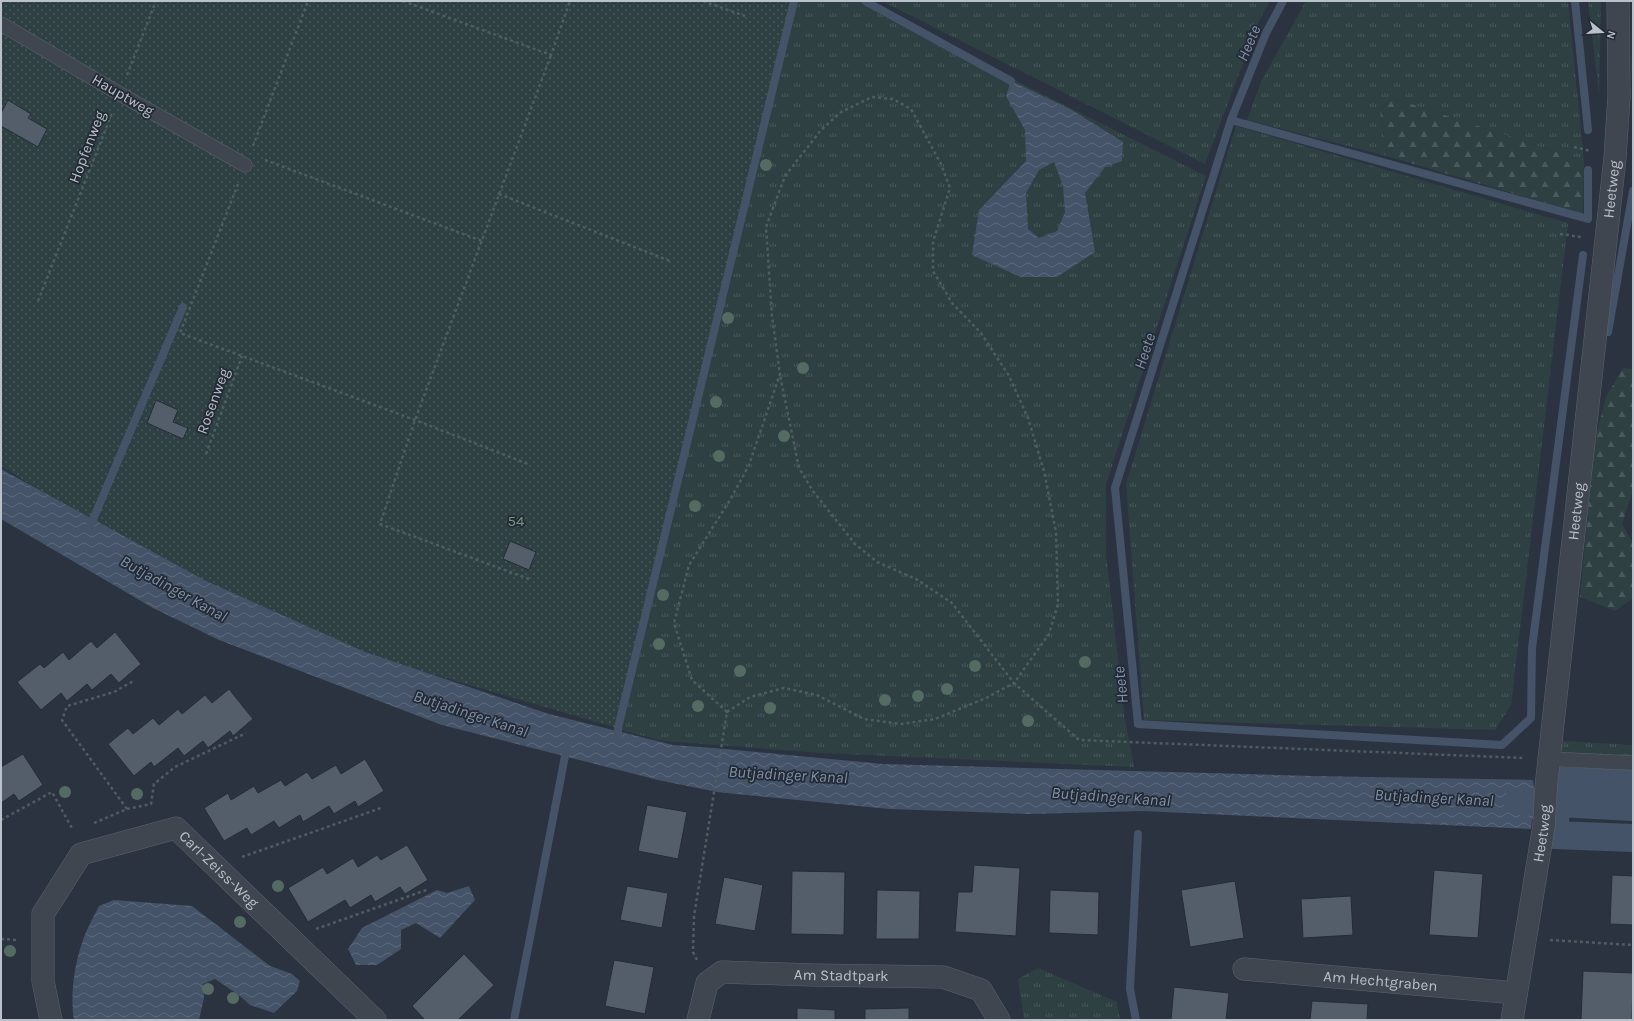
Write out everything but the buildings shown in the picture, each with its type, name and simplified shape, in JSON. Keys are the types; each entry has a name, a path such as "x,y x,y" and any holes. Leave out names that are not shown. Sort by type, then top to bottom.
{"street":[{"name":"Heetweg","path":"1512,1020 1544,825 1546,787 1615,158 1619,96 1618,1"},
{"name":"Carl-Zeiss-Weg","path":"51,1020 43,981 43,914 81,854 176,828 375,1020"},
{"name":"Am Hechtgraben","path":"1244,969 1516,993"},
{"name":"Am Stadtpark","path":"708,982 722,972 943,977 981,990 999,1020"},
{"path":"698,1020 708,982"}],"lane":[{"name":"Hauptweg","path":"1,24 245,165"},
{"path":"1549,759 1633,763"}],"path":[{"name":"Hopfenweg","path":"38,301 156,1"},
{"path":"403,1 551,55"},
{"path":"529,579 380,524 415,420 570,1"},
{"path":"703,1 745,16"},
{"path":"708,982 693,952 694,916 727,712 750,697 784,688 817,694 864,719 901,724 935,719 986,698 1014,683 1049,634 1058,604 1056,532 1044,471 1028,418 1009,376 981,332 952,302 933,271 933,242 950,188 941,164 911,109 893,99 872,97 841,112 821,130 785,176 766,227 772,316 780,374 799,468 813,491 855,544 877,562 916,579 952,603 1014,683 1079,740 1549,759"},
{"path":"264,160 482,241"},
{"path":"499,194 670,261"},
{"path":"180,333 415,420 528,464"},
{"name":"Rosenweg","path":"206,454 242,356"},
{"path":"727,712 692,680 674,623 689,565 730,500 749,465 780,374"},
{"path":"127,809 62,720 67,706 114,692 136,680"},
{"path":"87,826 127,809 151,804 154,784 175,767 246,733"},
{"path":"1,820 52,792 74,832 80,829"},
{"path":"216,866 381,808"},
{"path":"291,938 428,889"},
{"path":"1,939 20,940"},
{"path":"1526,939 1633,945"}],"green space":[{"name":"54","path":"1,1 791,1 617,728 322,642 143,555 1,466"},
{"path":"797,1 857,1 1206,176 1106,484 1106,554 1125,720 1134,767 823,753 663,741 621,730"},
{"path":"882,1 1270,1 1259,21 1205,164"},
{"path":"1306,1 1568,1 1584,161 1393,98 1380,110 1387,156 1247,120 1261,82"},
{"path":"1588,1 1601,1 1599,94"},
{"path":"1632,1 1633,61 1631,80"},
{"path":"1393,98 1584,161 1583,214 1387,156 1380,110"},
{"path":"1236,126 1568,223 1511,705 1495,730 1144,720 1126,484"},
{"path":"1623,368 1633,369 1633,491 1622,524 1633,543 1633,598 1615,611 1580,597 1594,444 1606,397"},
{"path":"1563,741 1633,745 1633,784 1558,781"},
{"path":"1038,968 1117,1002 1120,1020 1024,1020 1018,979"}],"water":[{"path":"1011,81 1070,109 1123,142 1122,161 1105,167 1085,193 1095,252 1057,277 1021,277 972,255 979,210 1026,161 1025,130 1006,96","holes":["1054,162 1063,186 1065,212 1057,231 1039,238 1028,229 1026,193 1039,170"]},
{"path":"1,469 206,581 365,652 549,714 673,745 883,764 1313,776 1533,780 1534,789 1558,789 1555,820 1532,819 1531,829 1143,811 1029,814 889,809 717,792 658,780 442,725 219,640 153,608 1,519"},
{"path":"469,886 475,900 440,938 416,923 401,930 401,949 377,965 356,965 348,949 362,928 437,890 447,893"},
{"path":"114,900 192,906 270,966 292,974 300,981 297,991 274,1013 250,1005 240,996 215,979 203,984 204,998 199,1020 74,1020 72,1001 74,981 82,943 99,906"}],"waterway":[{"path":"618,741 618,728 794,1"},
{"path":"865,1 1011,81"},
{"path":"1283,1 1266,33 1231,120 1115,488 1138,724 1502,745 1531,718 1532,648 1583,255"},
{"path":"1575,1 1588,130"},
{"path":"1231,120 1588,219 1588,170"},
{"path":"1608,332 1633,191"},
{"path":"89,529 183,307"},
{"path":"514,1020 567,746"},
{"path":"1633,784 1558,781 1554,835 1633,838"},
{"name":"Butjadinger Kanal","path":"1518,801 1633,807"},
{"name":"Heete","path":"1136,1020 1130,989 1138,834"}]}
